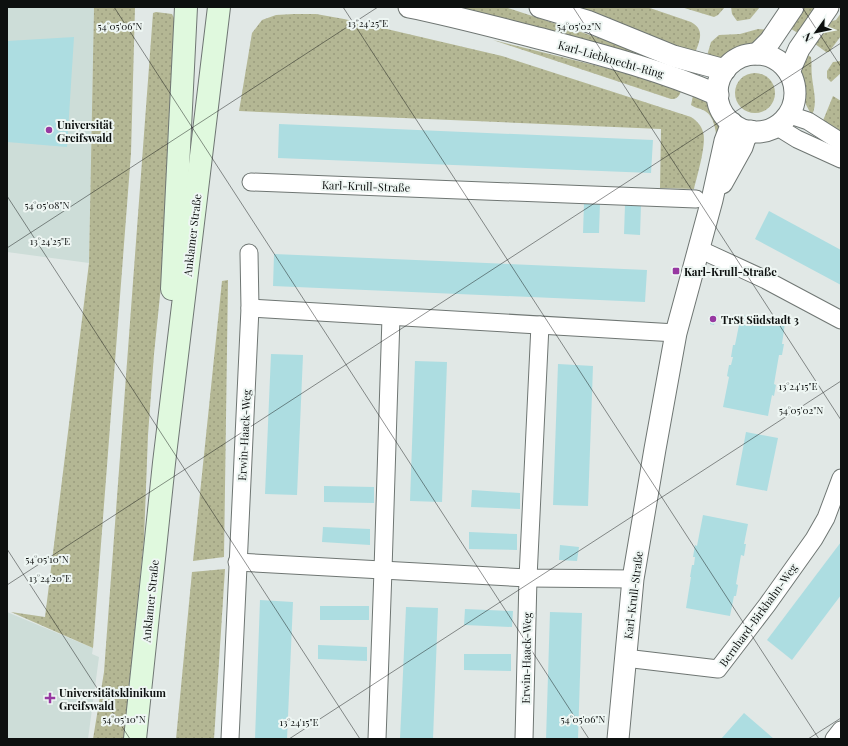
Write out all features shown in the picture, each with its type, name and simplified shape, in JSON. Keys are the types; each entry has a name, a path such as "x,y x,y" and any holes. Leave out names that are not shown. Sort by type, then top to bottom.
{"main road":[{"name":"Anklamer Straße","path":"164,463 186,7"},
{"name":"Anklamer Straße","path":"135,739 164,463 219,7"}],"street":[{"name":"Karl-Liebknecht-Ring","path":"409,7 448,15 599,54 662,72 718,95"},
{"name":"Karl-Liebknecht-Ring","path":"540,7 587,21 673,56 725,70"},
{"path":"757,54 770,41 793,7"},
{"path":"789,72 799,49 828,7"},
{"path":"744,55 766,55 783,64 789,72 794,84 795,97 791,110 785,119 768,130 751,131 741,128 732,122 722,110 718,95 719,82 725,70 733,61 744,55"},
{"path":"791,110 796,116 808,121 841,142"},
{"name":"Karl-Krull-Straße","path":"618,739 633,579 676,334 699,249 704,199 732,122"},
{"path":"776,126 798,139 841,158"},
{"name":"Karl-Krull-Straße","path":"704,199 742,147 745,138 751,131"},
{"name":"Karl-Krull-Straße","path":"251,182 704,199"},
{"path":"699,249 766,280 841,320"},
{"name":"Erwin-Haack-Weg","path":"230,739 237,562 250,308 249,254"},
{"path":"250,308 676,334"},
{"path":"377,739 391,317"},
{"name":"Erwin-Haack-Weg","path":"524,739 528,578 540,325"},
{"name":"Bernhard-Birkhahn-Weg","path":"625,658 718,669 767,605 814,539 826,518 841,478"},
{"path":"237,562 528,578 633,579"},
{"path":"834,739 841,730"}],"shaded area":[{"name":"Universität Greifswald","path":"7,7 94,7 89,263 7,252"},
{"name":"Universitätsklinikum Greifswald","path":"7,612 93,648 92,654 99,657 88,739 7,739"}],"green space":[{"path":"94,7 135,7 131,153 93,648 11,612 45,617 89,263"},
{"path":"452,7 505,7 690,68 686,77"},
{"path":"579,7 647,7 691,22 699,29 700,33 699,42 694,57 603,19"},
{"path":"681,7 725,7 718,15 714,17"},
{"path":"731,7 760,7 750,19 737,21 732,14"},
{"path":"801,7 818,7 801,35 788,27"},
{"path":"153,13 172,14 174,18 176,57 161,286 148,435 144,539 124,739 93,739 104,672"},
{"path":"841,13 841,36 829,52 826,52 811,41 824,23 836,20"},
{"path":"316,14 344,19 502,56 691,117 700,125 704,137 701,160 694,189 660,188 661,129 239,111 252,33 262,20 276,15"},
{"path":"758,29 769,30 750,48 738,51 726,58 706,59 711,42 719,35 740,34"},
{"path":"493,40 683,87 678,97 671,99"},
{"path":"805,53 811,57 815,96 815,106 812,115 804,100 800,83 800,67"},
{"path":"841,61 841,73 831,82 827,78 827,71 833,62"},
{"path":"759,73 766,76 772,82 775,93 774,101 766,110 759,113 751,113 744,110 736,101 735,89 738,82 747,74"},
{"path":"694,91 705,100 717,118 719,131 717,138 716,130 710,115 707,112 691,105"},
{"path":"833,96 841,101 841,135 822,123"},
{"path":"228,280 224,557 193,561 222,281"},
{"path":"225,569 214,739 176,739 192,572"}],"building":[{"path":"74,37 67,147 7,142 7,41"},
{"path":"279,124 653,140 651,173 278,158"},
{"path":"584,203 600,203 599,233 583,233"},
{"path":"625,205 641,205 640,235 624,234"},
{"path":"769,211 841,250 841,285 755,239"},
{"path":"274,254 647,270 645,302 273,286"},
{"name":"TrSt Südstadt 3","path":"712,314 717,315 714,325 710,324"},
{"path":"741,315 785,323 782,355 779,355 774,384 776,385 774,396 772,395 768,416 723,407 729,377 727,376 729,365 731,365 733,357 731,357 733,345 735,345"},
{"path":"271,354 303,355 297,495 265,494"},
{"path":"415,361 447,362 442,502 410,501"},
{"path":"558,364 593,366 588,506 553,505"},
{"path":"746,432 778,438 767,491 736,485"},
{"path":"324,486 374,487 374,503 324,502"},
{"path":"472,490 520,493 520,509 471,507"},
{"path":"703,515 748,524 744,544 746,544 744,556 741,555 736,584 738,585 730,616 686,608 692,565 694,565 695,557 693,557 695,545 697,546"},
{"path":"323,527 370,529 370,545 322,542"},
{"path":"469,532 517,534 517,550 469,549"},
{"path":"841,542 841,595 792,660 767,640"},
{"path":"560,545 579,547 577,561 559,560"},
{"path":"260,600 293,602 287,739 255,739"},
{"path":"320,606 369,606 369,620 320,620"},
{"path":"406,607 438,608 433,739 400,739"},
{"path":"465,609 513,611 512,627 464,625"},
{"path":"550,612 582,613 578,739 546,739"},
{"path":"318,645 367,647 367,661 318,659"},
{"path":"464,654 511,654 511,671 464,670"},
{"path":"744,713 774,739 721,739"}],"place":[{"name":"Universität Greifswald","path":"49,130"},
{"name":"Karl-Krull-Straße","path":"676,271"},
{"name":"TrSt Südstadt 3","path":"713,319"},
{"name":"Universitätsklinikum Greifswald","path":"50,698"}]}
